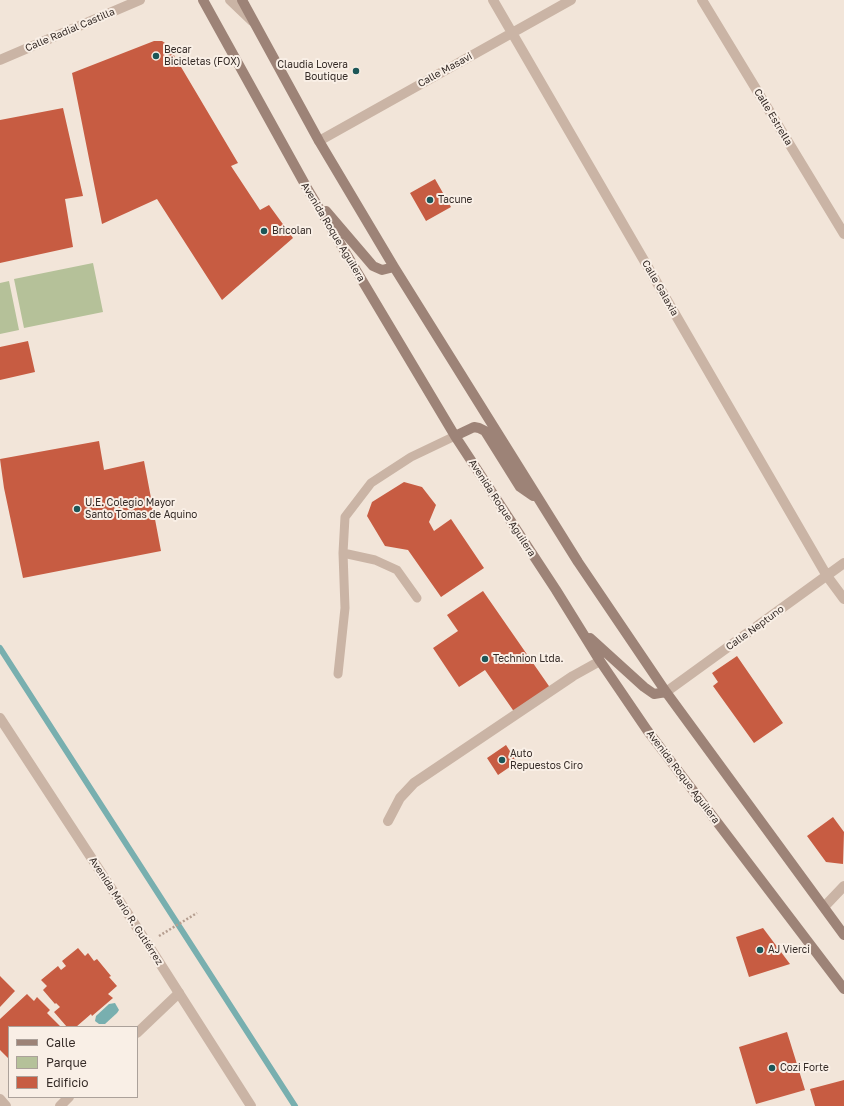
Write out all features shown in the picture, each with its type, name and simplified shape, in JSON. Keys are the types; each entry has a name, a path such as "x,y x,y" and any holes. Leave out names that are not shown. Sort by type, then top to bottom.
{"main road":[{"name":"Avenida Roque Aguilera","path":"203,0 307,188 454,436 556,590 600,661 647,730 844,989"},
{"path":"242,0 320,141 394,267 538,500 666,692 844,935"},
{"path":"307,188 373,266 382,270 394,267"},
{"path":"454,436 474,427 485,431 520,487 538,500"},
{"path":"580,629 644,687 654,694 666,692"}],"street":[{"name":"Calle Radial Castilla","path":"0,60 140,0"},
{"path":"230,0 255,24"},
{"name":"Calle Galaxia","path":"493,0 827,576 844,599"},
{"name":"Calle Masavi","path":"320,141 570,0"},
{"name":"Calle Estrella","path":"702,0 844,234"},
{"name":"Calle Neptuno","path":"666,692 844,564"},
{"path":"388,821 400,798 414,783 573,676 600,661"},
{"name":"Avenida Mario R. Gutiérrez","path":"0,718 251,1106"},
{"path":"824,907 844,886"},
{"path":"138,1031 179,993"},
{"path":"60,1106 68,1098"},
{"path":"0,1099 6,1106"}],"lane":[{"path":"338,674 345,608 343,553 345,517 371,484 411,457 454,436"},
{"path":"343,553 375,560 397,570 417,598"}],"path":[{"path":"161,935 197,913"}],"green space":[{"path":"93,263 103,312 24,328 14,279"},
{"path":"9,281 19,330 0,334 0,283"}],"water":[{"path":"115,1003 119,1010 105,1024 99,1024 95,1021 96,1016 109,1004"}],"building":[{"path":"154,41 162,41 168,45 238,163 231,166 260,210 269,205 293,238 222,300 157,199 102,224 72,73"},
{"path":"63,108 83,196 65,199 73,247 0,263 0,120"},
{"name":"Tacune","path":"435,179 451,207 426,221 410,193"},
{"path":"28,341 35,372 0,380 0,347"},
{"path":"99,441 104,470 144,461 161,551 23,578 4,488 0,459"},
{"path":"404,482 422,487 436,505 429,522 434,531 451,519 484,568 441,597 408,550 385,546 367,516 372,502"},
{"name":"Technion Ltda.","path":"483,591 551,689 515,713 485,670 459,687 433,648 458,631 447,615"},
{"path":"737,656 783,723 754,743 713,686 718,682 712,673"},
{"name":"Auto Repuestos Ciro","path":"506,745 517,762 498,775 487,758"},
{"path":"833,817 844,832 843,864 826,862 807,836"},
{"name":"AJ Vierci","path":"763,928 790,964 749,977 736,937"},
{"path":"78,948 85,956 88,953 94,961 97,959 117,986 108,994 113,998 92,1016 91,1014 77,1026 66,1026 54,1012 60,1007 56,1003 55,1004 43,990 47,986 41,980 58,966 61,970 66,966 62,961"},
{"path":"0,976 15,991 0,1007"},
{"path":"27,994 34,1001 37,997 50,1010 47,1013 60,1026 8,1026 8,1058 0,1050 0,1019"},
{"name":"Cozi Forte","path":"787,1032 805,1090 756,1104 739,1047"},
{"path":"844,1080 844,1106 815,1106 810,1089"}],"waterway":[{"path":"0,648 295,1106"}],"place":[{"name":"Becar Bicicletas (FOX)","path":"156,56"},
{"name":"Claudia Lovera Boutique","path":"356,71"},
{"name":"Tacune","path":"430,200"},
{"name":"Bricolan","path":"264,231"},
{"name":"U.E. Colegio Mayor Santo Tomas de Aquino","path":"77,509"},
{"name":"Technion Ltda.","path":"485,659"},
{"name":"Auto Repuestos Ciro","path":"502,760"},
{"name":"AJ Vierci","path":"760,950"},
{"name":"Cozi Forte","path":"772,1068"}]}
